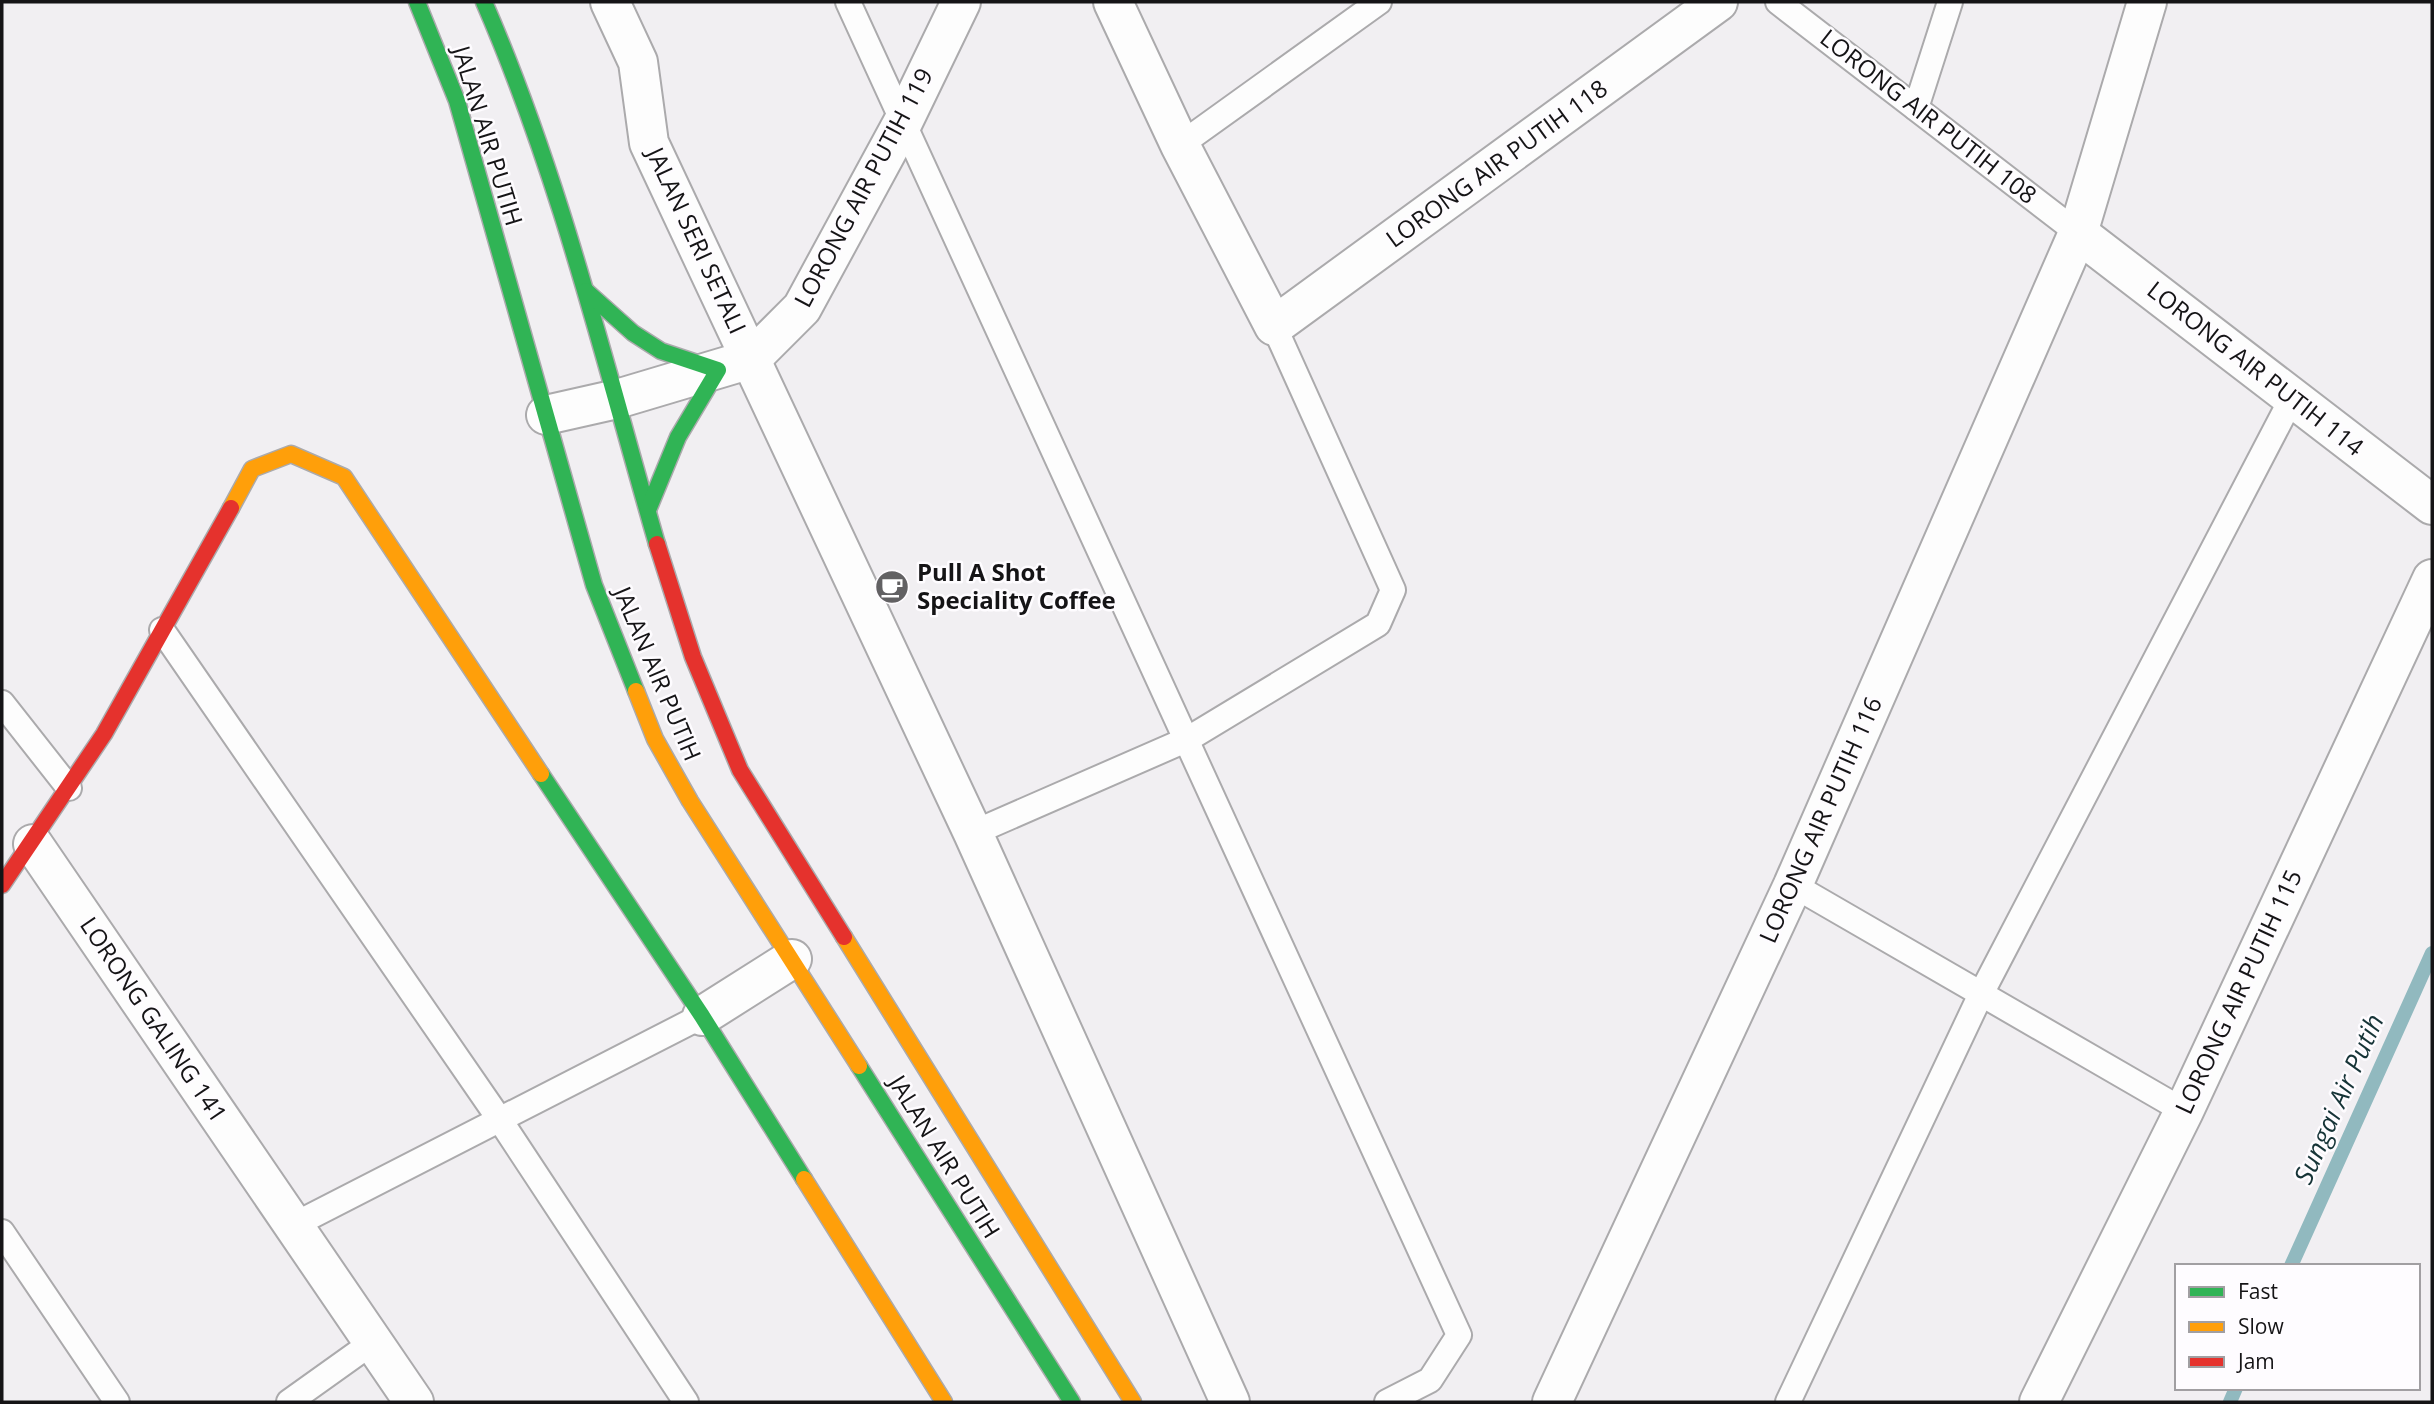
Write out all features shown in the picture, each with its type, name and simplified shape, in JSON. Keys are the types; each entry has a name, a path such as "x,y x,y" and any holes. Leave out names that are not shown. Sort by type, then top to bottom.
{"street":[{"name":"JALAN AIR PUTIH","path":"417,2 457,101 594,585 655,739 690,802 1072,1402"},
{"name":"JALAN AIR PUTIH","path":"484,2 547,158 648,510 707,699 740,770 1133,1402"},
{"name":"JALAN SERI SETALI","path":"610,2 638,62 649,143 734,364 973,834 1230,1402"},
{"name":"LORONG AIR PUTIH 119","path":"546,415 617,399 734,364 803,308 903,122 961,2"},
{"path":"1113,2 1180,145 1274,326"},
{"name":"LORONG AIR PUTIH 118","path":"1274,326 1718,2"},
{"name":"LORONG AIR PUTIH 116","path":"1552,1402 1793,884 2078,233 2147,2"},
{"name":"LORONG AIR PUTIH 114","path":"2078,233 2432,505"},
{"path":"586,291 633,333 661,351 734,364"},
{"path":"648,510 663,465 683,422 734,364"},
{"path":"2,885 33,844 69,788 162,630 251,469 290,454 344,477 702,1016 944,1402"},
{"name":"LORONG AIR PUTIH 115","path":"2039,1402 2184,1111 2432,579"},
{"name":"LORONG GALING 141","path":"33,844 414,1402"},
{"path":"702,1016 792,959"}],"lane":[{"path":"848,2 1188,739 1458,1335 1430,1380 1387,1402"},
{"path":"1180,145 1379,2"},
{"name":"LORONG AIR PUTIH 108","path":"1778,2 2078,233"},
{"path":"1916,108 1950,2"},
{"path":"973,834 1188,739 1378,624 1393,590 1274,326"},
{"path":"1788,1402 1981,994 2292,398"},
{"path":"162,630 500,1120 686,1402"},
{"path":"2,703 69,788"},
{"path":"1793,884 2184,1111"},
{"path":"294,1225 702,1016"},
{"path":"2,1233 117,1402"},
{"path":"289,1402 373,1342"}],"waterway":[{"name":"Sungai Air Putih","path":"2292,1264 2432,953"},
{"name":"Sungai Air Putih","path":"2230,1402 2235,1390"}],"traffic: fast":[{"path":"417,2 457,101 594,585 636,691"},
{"path":"484,2 536,135 558,202 657,544"},
{"path":"586,291 633,333 661,351 718,370 678,437 648,510"},
{"path":"541,774 702,1016 804,1179"},
{"path":"859,1066 1072,1402"}],"traffic: slow":[{"path":"231,508 252,469 291,454 344,477 541,774"},
{"path":"636,691 655,739 690,801 859,1066"},
{"path":"844,937 1133,1402"},
{"path":"804,1179 944,1402"}],"traffic: jam":[{"path":"2,885 104,734 231,508"},
{"path":"657,544 693,657 740,770 844,937"}],"place":[{"name":"Pull A Shot Speciality Coffee","path":"892,587"}]}
